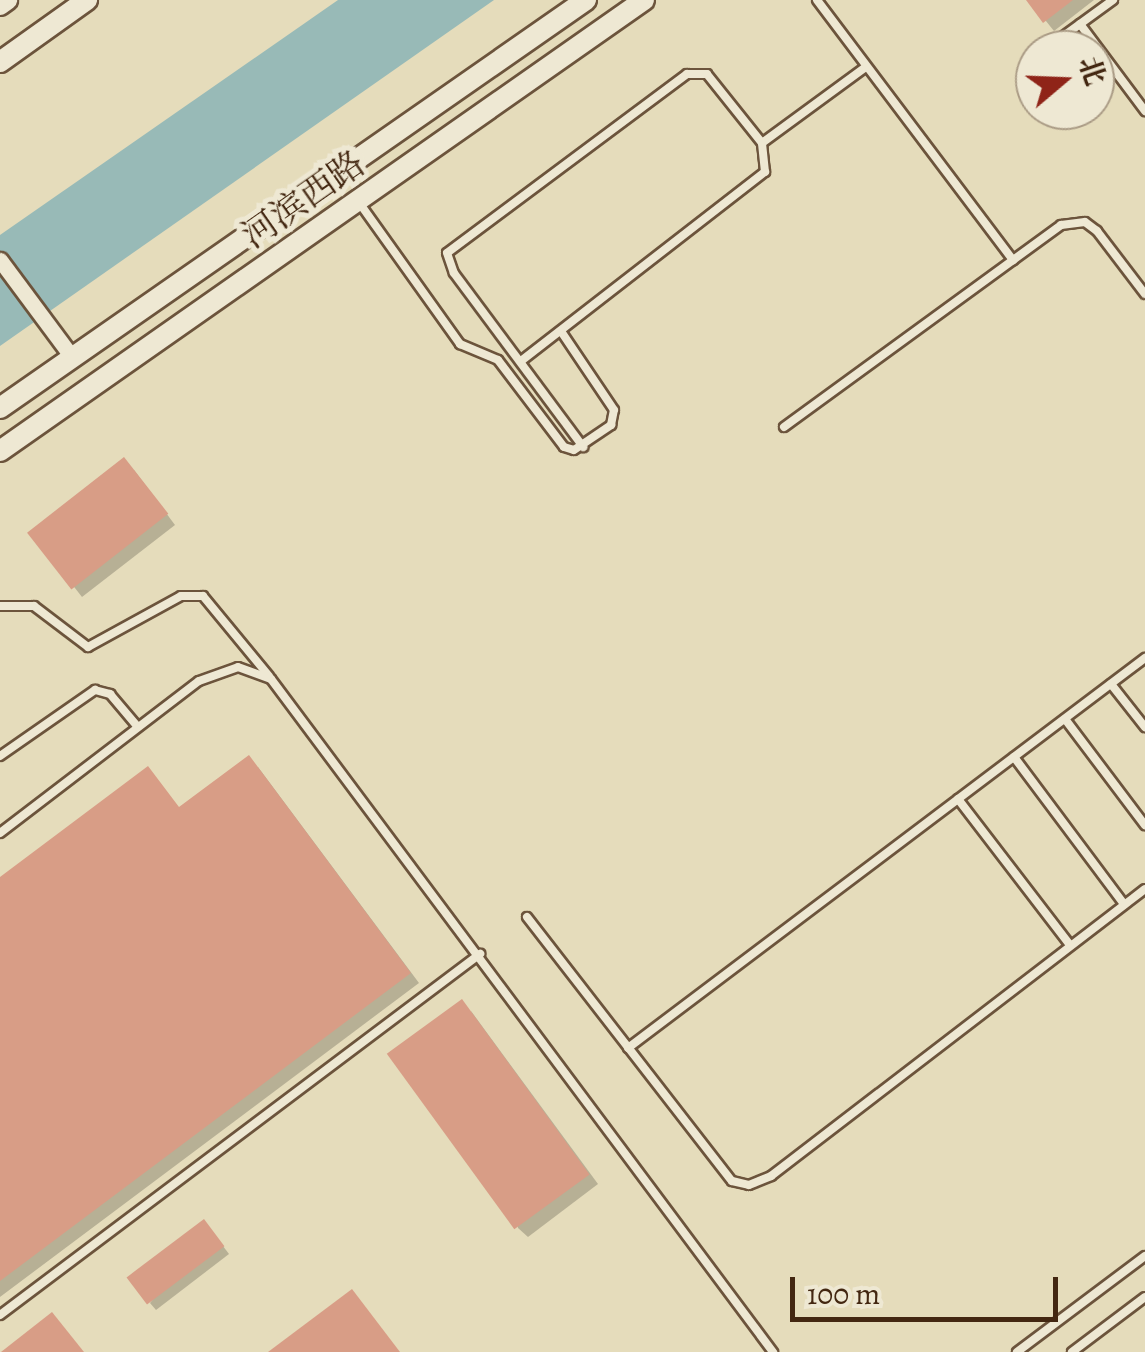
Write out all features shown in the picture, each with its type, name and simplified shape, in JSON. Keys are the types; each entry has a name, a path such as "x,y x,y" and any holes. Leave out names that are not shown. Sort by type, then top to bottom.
{"street":[{"path":"0,5 7,0"},
{"path":"0,62 87,0"},
{"path":"0,408 586,0"},
{"name":"河滨西路","path":"0,450 644,0"},
{"path":"0,260 72,357"}],"lane":[{"path":"817,0 1013,260"},
{"path":"1072,30 1113,0"},
{"path":"1080,24 1145,111"},
{"path":"762,142 866,66"},
{"path":"521,361 758,179 768,159 762,142 707,74 692,71 450,248 454,272 582,446"},
{"path":"358,200 460,344 498,360 564,447 582,446 612,425 614,410 561,332"},
{"path":"784,428 1062,224 1085,222 1145,294"},
{"path":"0,606 34,606 88,646 181,596 203,596 480,954 773,1352"},
{"path":"628,1048 1145,658"},
{"path":"0,834 221,670 238,667 271,679"},
{"path":"1111,684 1145,727"},
{"path":"0,756 95,690 110,694 138,728"},
{"path":"1065,718 1145,825"},
{"path":"1014,757 1124,904"},
{"path":"958,799 1070,945"},
{"path":"527,917 732,1180 749,1185 771,1176 1145,889"},
{"path":"0,1314 480,954"},
{"path":"1018,1352 1145,1256"},
{"path":"1072,1352 1145,1297"}],"water":[{"path":"338,0 494,0 0,346 0,235"}],"building":[{"path":"1026,0 1073,0 1043,23"},
{"path":"124,457 168,514 71,589 27,533"},
{"path":"249,755 411,973 0,1281 0,877 148,766 179,807"},
{"path":"462,999 590,1175 514,1229 387,1054"},
{"path":"204,1219 224,1246 147,1305 127,1277"},
{"path":"352,1289 400,1352 268,1352"},
{"path":"52,1312 84,1352 1,1352"}]}
